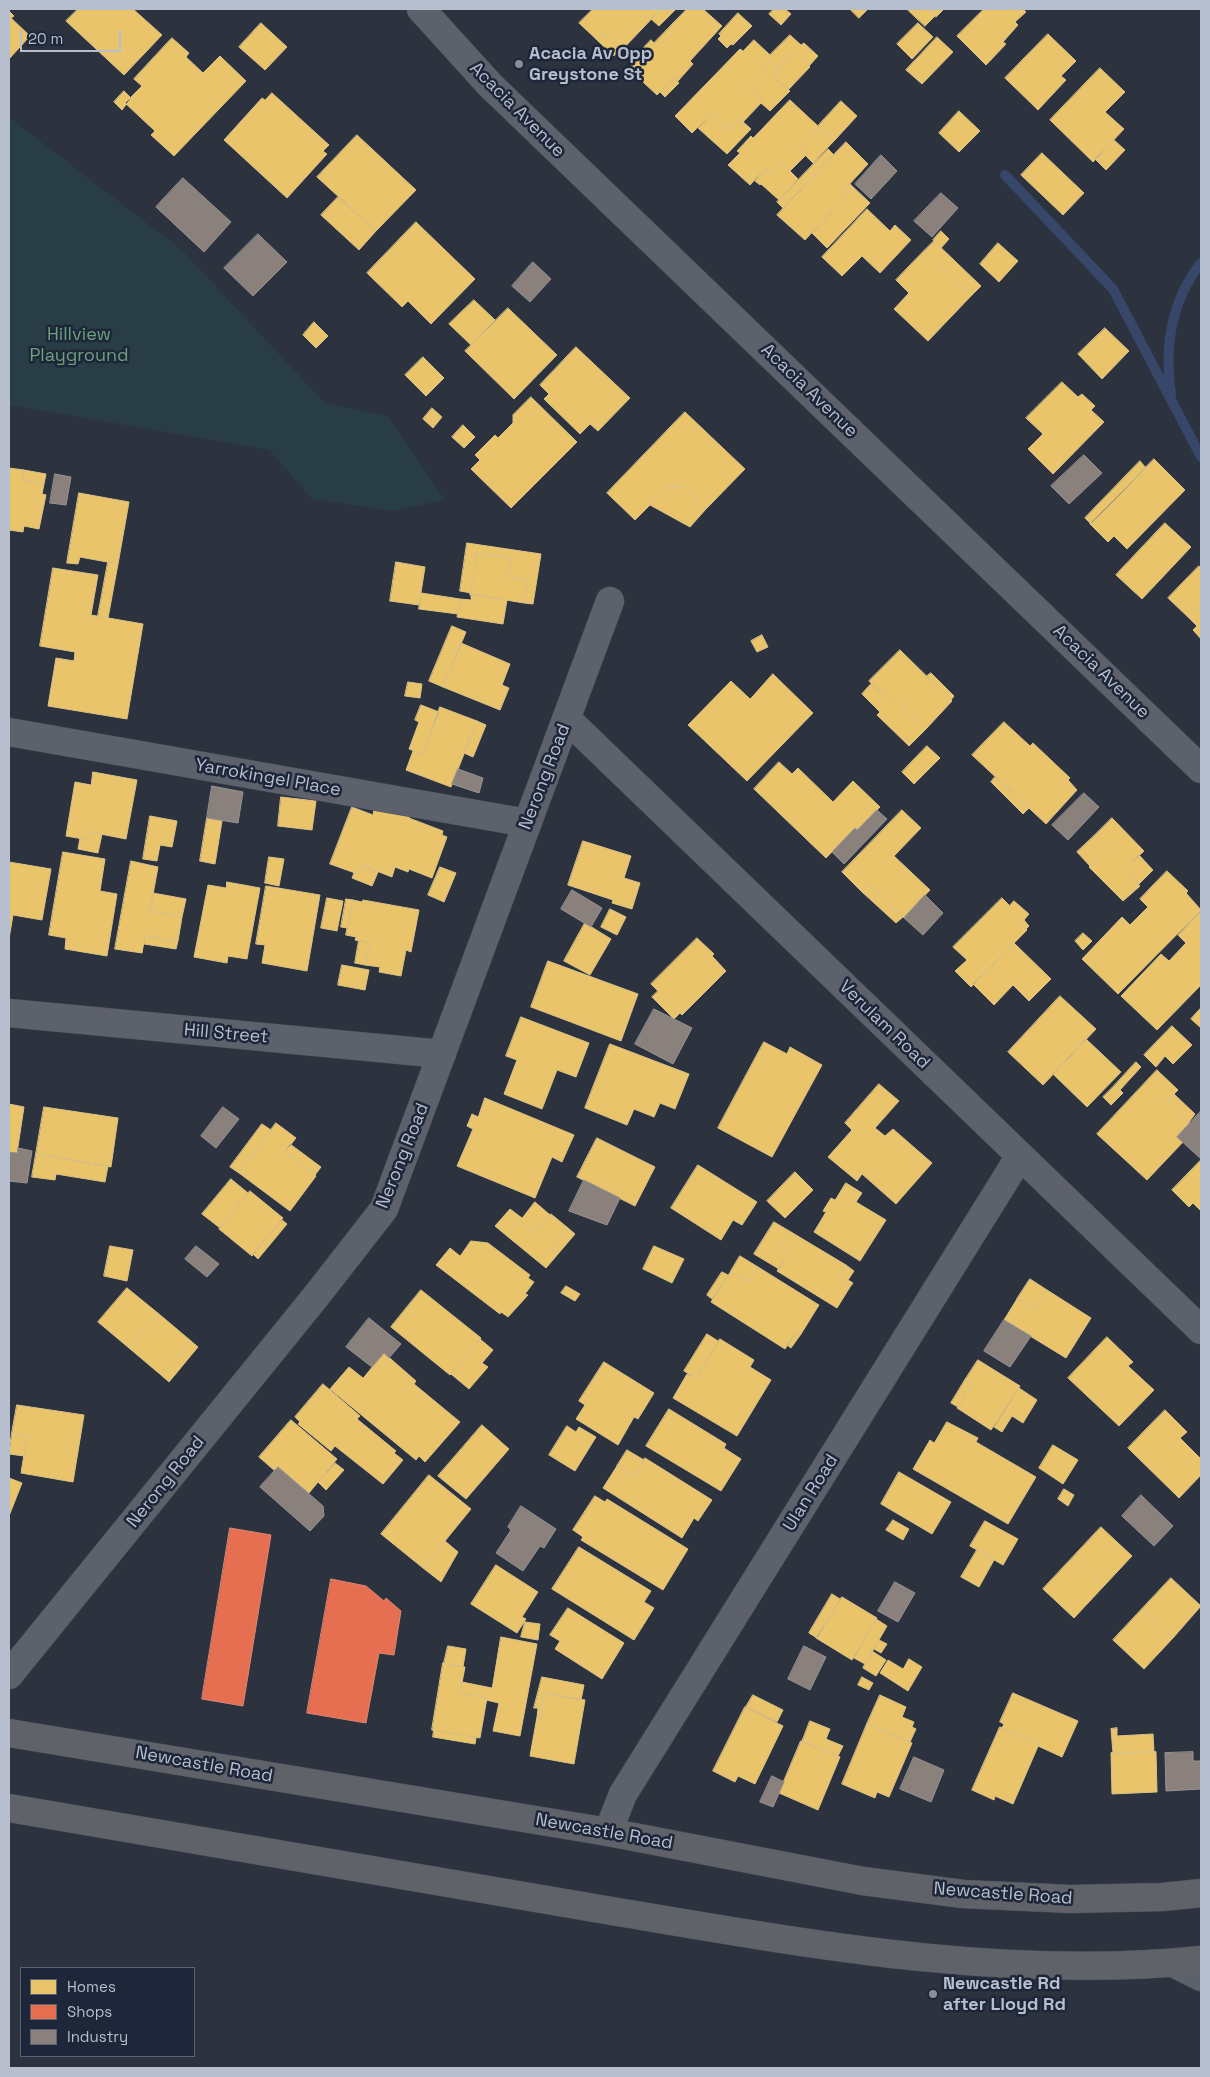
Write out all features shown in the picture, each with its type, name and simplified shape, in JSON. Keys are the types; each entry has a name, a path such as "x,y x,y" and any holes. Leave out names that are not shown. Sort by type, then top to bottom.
{"highway":[{"name":"Newcastle Road","path":"9,1734 608,1832 863,1881 963,1894 1070,1899 1163,1897 1201,1893"},
{"path":"9,1808 728,1930 862,1950 985,1963 1116,1965 1201,1960"}],"street":[{"name":"Acacia Avenue","path":"422,9 490,86 1201,769"},
{"name":"Nerong Road","path":"9,1675 318,1295 384,1209 527,823 568,719 610,600"},
{"name":"Verulam Road","path":"568,719 1201,1330"},
{"name":"Yarrokingel Place","path":"9,732 527,823"},
{"name":"Hill Street","path":"9,1013 442,1054"},
{"name":"Ulan Road","path":"608,1832 623,1794 1020,1156"},
{"path":"1173,1963 1201,1977"}],"green space":[{"name":"Hillview Playground","path":"9,117 182,250 325,403 388,416 445,500 392,511 312,499 269,450 9,405"}],"building: Homes":[{"path":"78,9 133,9 162,35 124,75 66,21"},
{"path":"593,9 661,9 621,51 603,34 597,40 579,23"},
{"path":"661,9 676,9 659,26 651,19"},
{"path":"687,9 703,9 722,26 690,61 693,64 678,81 674,77 657,95 629,69"},
{"path":"774,9 785,9 791,14 781,25 769,14"},
{"path":"850,9 868,9 859,18"},
{"path":"907,9 928,9 935,16 925,26"},
{"path":"928,9 944,9 936,17"},
{"path":"984,9 1023,9 1026,12 1015,22 1018,25 1003,42 1006,44 986,65 957,36"},
{"path":"9,11 14,16 11,18 30,36 9,59"},
{"path":"738,13 752,26 733,45 731,44 727,48 718,39 721,36 719,34"},
{"path":"261,23 287,47 265,70 239,47"},
{"path":"918,23 933,37 912,59 897,44"},
{"path":"603,34 619,49 614,56 597,40"},
{"path":"1048,34 1076,61 1061,76 1066,80 1038,110 1005,78"},
{"path":"790,35 801,45 804,43 818,56 809,66 794,52 778,69 767,58"},
{"path":"937,37 953,52 922,84 906,70"},
{"path":"172,38 189,53 186,57 203,73 220,56 246,81 174,156 151,135 155,131 125,103 142,86 134,79"},
{"path":"651,40 654,43 638,60 635,57"},
{"path":"754,40 770,55 767,58 770,61 762,70 766,73 751,88 764,100 743,122 740,119 729,131 711,114 692,133 675,116 740,49 743,51"},
{"path":"794,52 810,67 788,90 772,75"},
{"path":"770,61 778,69 772,75 790,91 770,111 761,103 764,100 751,88 766,73 762,70"},
{"path":"1100,68 1125,92 1105,112 1124,129 1093,162 1050,120"},
{"path":"674,77 679,83 665,97 660,92"},
{"path":"124,91 131,98 122,110 114,102"},
{"path":"272,93 329,145 323,151 327,154 287,198 224,140 262,98 265,100"},
{"path":"790,100 819,127 800,146 808,153 790,171 783,164 772,175 765,169 750,185 728,165 740,153 737,151 751,136 753,138"},
{"path":"841,101 857,116 834,141 818,126"},
{"path":"959,111 980,131 959,152 939,133"},
{"path":"711,114 729,131 740,119 751,129 727,154 698,128"},
{"path":"819,127 834,141 813,163 805,155 808,153 800,146"},
{"path":"357,135 416,190 376,231 317,177"},
{"path":"1114,140 1125,150 1106,170 1095,159"},
{"path":"846,142 868,164 846,188 850,192 805,240 777,215"},
{"path":"828,149 834,155 783,208 777,202"},
{"path":"1042,153 1084,193 1063,215 1021,175"},
{"path":"783,164 798,179 779,200 755,181 765,169 772,175"},
{"path":"850,184 870,203 827,248 812,233 850,192 846,188"},
{"path":"338,197 376,231 359,250 321,215"},
{"path":"867,209 890,231 895,225 911,240 880,273 862,256 842,276 822,257"},
{"path":"416,222 475,279 431,324 408,301 402,307 367,273"},
{"path":"941,231 949,239 941,248 933,240"},
{"path":"934,241 981,286 971,296 924,251"},
{"path":"998,243 1018,261 999,282 980,264"},
{"path":"924,251 971,296 928,341 894,309 909,293 896,280"},
{"path":"474,300 495,320 471,345 449,324"},
{"path":"508,308 557,355 514,399 465,351"},
{"path":"314,322 328,336 316,348 303,335"},
{"path":"1105,328 1129,351 1102,379 1078,354"},
{"path":"576,347 630,398 598,431 590,424 580,434 544,399 549,394 540,385"},
{"path":"423,357 444,378 426,396 405,375"},
{"path":"1062,382 1078,397 1082,394 1095,406 1091,410 1104,422 1053,474 1028,449 1043,434 1026,418"},
{"path":"531,397 577,442 511,508 471,469 480,460 475,455 495,435 498,438 513,423 513,415"},
{"path":"432,408 442,417 433,428 423,419"},
{"path":"685,412 745,469 706,509 683,487 668,487 635,520 607,493"},
{"path":"463,425 475,437 464,448 452,437"},
{"path":"1154,459 1185,490 1127,549 1114,536 1108,542 1090,524"},
{"path":"1140,461 1146,468 1091,524 1085,518"},
{"path":"9,468 24,470 23,480 44,484 42,494 46,495 39,529 24,526 23,532 9,530"},
{"path":"24,470 46,474 44,484 23,480"},
{"path":"668,487 683,487 706,509 690,527 650,505"},
{"path":"79,493 129,502 118,564 80,557 78,564 67,563"},
{"path":"1165,523 1191,547 1142,599 1116,575"},
{"path":"467,543 541,554 533,604 524,603 528,580 509,577 511,558 477,553 471,593 460,591"},
{"path":"477,553 511,558 509,577 528,580 524,603 469,594 471,593"},
{"path":"108,562 118,564 108,618 98,616"},
{"path":"396,562 425,567 419,605 390,601"},
{"path":"1199,566 1201,568 1201,611 1198,608 1189,618 1168,598"},
{"path":"53,568 98,575 91,615 143,624 127,719 48,706 56,658 74,661 75,652 40,646"},
{"path":"421,593 460,599 458,614 419,609"},
{"path":"471,594 507,600 503,624 457,617 460,599 471,600"},
{"path":"1198,608 1201,611 1201,639 1193,630 1197,626 1189,618"},
{"path":"452,626 466,632 443,687 429,681"},
{"path":"762,635 768,647 757,652 751,641"},
{"path":"461,643 510,664 502,685 509,688 500,710 443,687"},
{"path":"900,650 952,701 926,729 894,698 890,701 869,681"},
{"path":"931,673 954,696 951,700 927,676"},
{"path":"773,674 813,713 747,781 688,725 731,681 750,699"},
{"path":"408,682 422,684 420,698 405,696"},
{"path":"872,683 890,701 894,698 926,729 909,746 877,715 880,712 862,694"},
{"path":"421,705 439,712 422,754 409,749 419,722 415,720"},
{"path":"440,707 477,721 451,787 406,770 413,751 422,754"},
{"path":"477,721 486,725 473,757 464,753"},
{"path":"1004,722 1030,746 1033,743 1070,778 1068,780 1077,790 1046,824 972,755"},
{"path":"927,746 940,758 914,784 902,772"},
{"path":"779,762 792,774 798,768 833,802 853,781 880,807 857,830 855,828 826,858 754,789"},
{"path":"93,772 137,780 126,839 90,832 89,840 66,836 75,782 91,785"},
{"path":"995,777 1029,808 1023,814 991,782"},
{"path":"281,797 316,801 312,830 278,826"},
{"path":"352,807 373,815 374,810 377,811 379,808 410,814 409,818 443,831 442,835 447,837 432,878 409,869 408,872 395,867 392,877 361,865 358,874 330,864"},
{"path":"902,810 921,828 894,856 930,890 904,918 868,884 861,891 842,872"},
{"path":"150,816 177,821 172,847 160,845 157,861 143,859"},
{"path":"207,818 222,821 215,864 200,861"},
{"path":"1112,818 1144,851 1129,865 1132,868 1128,873 1140,886 1123,901 1089,867 1107,850 1094,836"},
{"path":"90,832 102,834 98,853 78,849 80,838 89,840"},
{"path":"1094,836 1107,850 1090,866 1077,852"},
{"path":"583,841 631,856 624,878 640,883 632,909 612,903 613,900 568,885"},
{"path":"63,852 105,859 100,891 117,894 107,956 65,949 66,938 49,935"},
{"path":"1139,855 1153,870 1139,884 1128,873 1132,868 1129,865"},
{"path":"269,857 284,859 279,886 265,883"},
{"path":"131,861 158,867 150,911 182,917 178,941 145,936 142,953 115,949"},
{"path":"9,862 51,869 42,920 13,915 9,939"},
{"path":"361,865 378,872 372,886 352,878 354,873 358,874"},
{"path":"440,867 456,873 444,902 428,895"},
{"path":"1167,871 1188,891 1186,893 1201,910 1118,994 1082,959 1122,917 1130,925 1148,907 1140,899"},
{"path":"227,882 260,888 247,959 228,956 227,963 194,957 208,885 226,888"},
{"path":"868,884 903,917 896,923 861,891"},
{"path":"266,886 320,895 307,971 262,963 265,945 256,944"},
{"path":"153,893 186,899 182,917 150,911"},
{"path":"327,898 343,901 337,931 321,928"},
{"path":"1002,898 1010,906 1007,909 1027,930 971,987 955,971 967,960 953,947"},
{"path":"346,899 353,900 347,928 341,927"},
{"path":"353,900 419,910 411,952 406,950 401,976 379,972 380,967 365,965 370,943 355,940 356,937 346,935"},
{"path":"1014,901 1029,914 1024,920 1029,926 1026,929 1007,909"},
{"path":"610,909 626,917 617,935 601,927"},
{"path":"1201,911 1201,985 1157,1030 1121,996 1161,954 1169,961 1186,943 1178,935"},
{"path":"585,923 611,939 590,975 564,961"},
{"path":"1083,933 1092,941 1083,950 1075,941"},
{"path":"145,936 178,941 176,949 144,944"},
{"path":"697,938 714,954 712,956 726,971 682,1015 651,984"},
{"path":"359,940 370,943 365,965 355,963"},
{"path":"1014,943 1051,979 1029,1001 993,965"},
{"path":"548,961 638,994 621,1041 531,1007"},
{"path":"342,965 369,970 365,990 338,985"},
{"path":"993,965 1013,985 994,1005 973,984"},
{"path":"658,991 680,1013 674,1019 652,997"},
{"path":"1060,996 1096,1029 1043,1085 1008,1052"},
{"path":"1201,1008 1201,1028 1191,1019"},
{"path":"521,1017 589,1043 576,1077 557,1070 542,1109 504,1094 517,1060 506,1056"},
{"path":"1172,1026 1192,1045 1173,1064 1165,1056 1156,1067 1144,1055"},
{"path":"1086,1039 1121,1072 1087,1107 1053,1074"},
{"path":"764,1042 787,1054 790,1047 822,1065 772,1157 718,1128"},
{"path":"610,1044 689,1074 675,1109 660,1103 654,1117 634,1109 627,1125 585,1108"},
{"path":"1136,1062 1141,1067 1120,1090 1115,1085"},
{"path":"1157,1070 1178,1090 1167,1101 1190,1123 1177,1137 1183,1142 1147,1180 1097,1134"},
{"path":"879,1084 899,1101 875,1128 885,1136 893,1129 932,1163 896,1204 862,1174 857,1181 828,1157 852,1130 845,1123"},
{"path":"1115,1085 1123,1093 1111,1105 1103,1097"},
{"path":"1174,1094 1195,1114 1189,1122 1167,1101"},
{"path":"485,1098 574,1135 562,1162 552,1157 535,1198 457,1166 473,1129 467,1126 472,1114 478,1117"},
{"path":"9,1104 24,1107 17,1153 9,1152"},
{"path":"44,1107 118,1118 111,1167 36,1154"},
{"path":"276,1123 296,1138 285,1152 316,1176 290,1211 239,1173"},
{"path":"262,1124 271,1130 239,1173 230,1167"},
{"path":"597,1138 655,1167 635,1206 577,1177"},
{"path":"290,1144 321,1167 315,1175 285,1152"},
{"path":"36,1154 108,1166 105,1182 56,1174 55,1180 32,1177"},
{"path":"1201,1160 1201,1211 1193,1203 1189,1207 1172,1190"},
{"path":"698,1165 757,1202 742,1225 733,1220 721,1240 671,1208"},
{"path":"795,1172 813,1190 785,1218 767,1201"},
{"path":"231,1179 248,1193 220,1228 202,1214"},
{"path":"846,1183 862,1193 856,1202 886,1220 860,1261 814,1232 826,1212 823,1211 831,1198 835,1200"},
{"path":"250,1191 283,1218 252,1256 219,1229"},
{"path":"535,1202 550,1215 535,1233 519,1220 507,1236 495,1226 510,1209 522,1218"},
{"path":"551,1214 568,1228 551,1249 558,1254 546,1268 507,1236 519,1220 535,1233"},
{"path":"282,1220 287,1224 258,1259 253,1254"},
{"path":"774,1222 791,1232 781,1249 788,1253 779,1269 754,1254"},
{"path":"568,1228 575,1234 558,1254 551,1249"},
{"path":"791,1232 846,1265 837,1279 850,1287 837,1308 777,1271 788,1253 781,1249"},
{"path":"471,1241 488,1243 530,1275 528,1278 534,1282 525,1294 528,1295 508,1317 501,1312 500,1314 436,1265 450,1248 460,1256"},
{"path":"110,1246 133,1250 127,1281 104,1276"},
{"path":"654,1246 684,1259 672,1283 643,1269"},
{"path":"740,1256 758,1267 749,1282 731,1271"},
{"path":"846,1265 854,1271 848,1280 853,1283 850,1287 837,1279"},
{"path":"758,1267 819,1305 801,1334 797,1331 785,1349 711,1302 731,1271 749,1282"},
{"path":"722,1272 728,1275 712,1299 707,1295"},
{"path":"1030,1279 1047,1290 1034,1310 1017,1299"},
{"path":"566,1286 580,1294 575,1301 561,1293"},
{"path":"127,1288 159,1314 129,1348 98,1322"},
{"path":"421,1290 481,1338 450,1375 391,1327"},
{"path":"1047,1290 1091,1318 1066,1358 1004,1320 1017,1299 1034,1310"},
{"path":"159,1314 191,1341 161,1375 129,1348"},
{"path":"797,1331 801,1334 791,1348 787,1345"},
{"path":"707,1334 718,1341 696,1378 684,1371"},
{"path":"1107,1337 1133,1362 1128,1366 1154,1390 1119,1426 1068,1378"},
{"path":"480,1339 493,1350 482,1363 488,1367 469,1389 451,1374"},
{"path":"720,1339 754,1360 750,1367 771,1380 737,1436 673,1398 687,1374 696,1378"},
{"path":"191,1341 198,1347 169,1382 161,1375"},
{"path":"384,1353 416,1381 414,1384 460,1422 425,1462 419,1456 416,1460 330,1389 349,1367 363,1378"},
{"path":"978,1360 1020,1386 991,1430 957,1408 972,1384 965,1380"},
{"path":"604,1362 654,1393 638,1419 634,1417 618,1445 576,1419 585,1405 579,1401"},
{"path":"965,1380 972,1384 958,1407 951,1403"},
{"path":"323,1384 360,1416 357,1419 396,1451 394,1453 403,1460 383,1484 335,1446 331,1451 298,1424 300,1422 295,1417"},
{"path":"1019,1388 1037,1400 1023,1423 1012,1416 1002,1432 994,1427"},
{"path":"17,1405 84,1415 73,1482 21,1473 27,1436 12,1433"},
{"path":"669,1409 726,1444 724,1448 741,1459 721,1491 646,1446"},
{"path":"1165,1410 1187,1432 1180,1438 1201,1459 1201,1475 1179,1498 1128,1448"},
{"path":"291,1420 337,1459 309,1493 278,1467 275,1471 259,1457"},
{"path":"947,1422 978,1438 976,1442 1036,1477 1008,1524 913,1469 930,1440 934,1443"},
{"path":"482,1425 509,1449 466,1499 438,1476"},
{"path":"567,1426 576,1432 579,1427 596,1437 575,1471 549,1455"},
{"path":"12,1433 27,1436 24,1456 9,1454"},
{"path":"1053,1445 1078,1460 1063,1484 1039,1468"},
{"path":"627,1450 644,1460 634,1476 617,1466"},
{"path":"645,1458 712,1500 698,1521 694,1518 682,1538 603,1488 617,1466 634,1476"},
{"path":"335,1463 344,1470 326,1490 318,1482"},
{"path":"899,1472 951,1502 932,1534 881,1504"},
{"path":"429,1475 471,1509 423,1568 381,1534"},
{"path":"9,1478 22,1483 9,1516"},
{"path":"1064,1489 1074,1495 1068,1506 1058,1499"},
{"path":"595,1496 605,1502 607,1499 688,1549 663,1590 581,1540 583,1537 573,1530"},
{"path":"893,1520 909,1529 903,1540 886,1530"},
{"path":"985,1521 1018,1539 1003,1565 970,1546"},
{"path":"1101,1527 1132,1556 1103,1587 1072,1558"},
{"path":"445,1541 458,1552 441,1582 423,1568"},
{"path":"579,1547 651,1591 644,1602 654,1608 634,1640 552,1589"},
{"path":"977,1550 994,1560 979,1587 961,1577"},
{"path":"1072,1558 1103,1587 1074,1618 1043,1589"},
{"path":"496,1565 538,1592 522,1617 526,1619 517,1633 471,1604"},
{"path":"1171,1578 1201,1606 1173,1638 1142,1609"},
{"path":"832,1594 840,1599 817,1638 809,1633"},
{"path":"842,1597 877,1618 852,1660 816,1638"},
{"path":"568,1608 624,1643 602,1679 555,1649 560,1641 550,1635"},
{"path":"1142,1609 1173,1638 1144,1669 1113,1640"},
{"path":"876,1619 887,1626 865,1664 854,1658"},
{"path":"525,1622 540,1624 538,1640 521,1637"},
{"path":"501,1637 537,1644 520,1736 493,1731 499,1703 486,1700 487,1698 460,1693 462,1682 492,1688"},
{"path":"879,1640 887,1644 881,1653 874,1649"},
{"path":"448,1646 466,1649 463,1667 444,1663"},
{"path":"872,1651 886,1660 876,1676 863,1668"},
{"path":"909,1659 922,1667 908,1691 880,1673 888,1660 903,1669"},
{"path":"443,1663 465,1667 460,1693 487,1698 480,1738 432,1730"},
{"path":"542,1677 584,1685 581,1700 544,1693 540,1713 543,1714 542,1718 537,1717 538,1708 534,1708"},
{"path":"862,1677 873,1683 869,1690 858,1685"},
{"path":"544,1693 585,1700 574,1764 530,1756 537,1717 542,1718 543,1714 540,1713"},
{"path":"1013,1693 1078,1721 1062,1757 1038,1746 1039,1744 1002,1728 1004,1724 1000,1722"},
{"path":"753,1695 783,1710 777,1722 746,1707"},
{"path":"880,1695 906,1707 902,1717 914,1722 912,1727 916,1729 910,1742 867,1724"},
{"path":"745,1707 783,1726 755,1784 738,1776 735,1782 713,1771"},
{"path":"810,1721 830,1729 826,1739 843,1746 838,1756 802,1742"},
{"path":"867,1724 912,1743 889,1797 877,1792 875,1798 842,1784"},
{"path":"1000,1727 1039,1744 1013,1804 995,1796 994,1800 972,1790"},
{"path":"1117,1728 1117,1736 1153,1734 1154,1752 1113,1753 1111,1729"},
{"path":"434,1730 476,1738 475,1744 433,1737"},
{"path":"801,1741 840,1757 818,1810 779,1793"},
{"path":"1156,1752 1157,1792 1112,1794 1111,1753"}],"building: Shops":[{"path":"230,1528 271,1535 243,1706 202,1699"},
{"path":"331,1579 366,1586 384,1601 386,1598 401,1611 394,1655 379,1653 366,1723 307,1713"}],"building: Industry":[{"path":"881,155 897,171 871,199 855,184"},
{"path":"183,178 231,222 204,252 156,207"},
{"path":"941,193 958,208 932,237 914,221"},
{"path":"258,234 287,262 253,296 224,268"},
{"path":"533,262 551,279 530,302 512,286"},
{"path":"1084,455 1102,473 1069,504 1051,486"},
{"path":"55,474 71,477 66,505 50,503"},
{"path":"458,769 483,778 479,793 452,784"},
{"path":"212,786 243,792 238,823 207,818"},
{"path":"1084,793 1099,807 1068,840 1052,825"},
{"path":"877,810 887,819 844,864 832,852 855,828 857,830"},
{"path":"572,890 602,908 591,927 561,909"},
{"path":"925,895 943,913 923,935 904,918"},
{"path":"654,1009 692,1028 673,1064 635,1044"},
{"path":"223,1107 239,1119 216,1148 201,1136"},
{"path":"1201,1111 1201,1157 1200,1158 1177,1137"},
{"path":"18,1148 32,1151 27,1183 9,1181 9,1152 17,1153"},
{"path":"584,1180 620,1198 607,1225 569,1211"},
{"path":"196,1246 219,1264 207,1277 185,1259"},
{"path":"369,1318 401,1344 389,1358 384,1353 372,1367 346,1347"},
{"path":"1004,1320 1031,1336 1010,1367 984,1351"},
{"path":"278,1467 323,1506 324,1516 310,1531 260,1487"},
{"path":"1141,1495 1173,1526 1154,1546 1122,1516"},
{"path":"521,1506 556,1529 544,1548 540,1546 523,1571 496,1553 511,1530 508,1527"},
{"path":"895,1582 915,1593 898,1622 878,1611"},
{"path":"804,1646 826,1657 810,1690 788,1679"},
{"path":"1193,1752 1193,1761 1201,1761 1201,1789 1166,1791 1165,1753"},
{"path":"914,1757 944,1770 931,1802 900,1789"},
{"path":"772,1776 784,1782 773,1807 760,1802"}],"waterway":[{"path":"1005,175 1113,289 1201,457"},
{"path":"1171,394 1169,359 1172,325 1176,308 1183,293 1201,263"}],"place":[{"name":"Acacia Av Opp Greystone St","path":"519,64"},
{"name":"Newcastle Rd after Lloyd Rd","path":"933,1994"}]}
